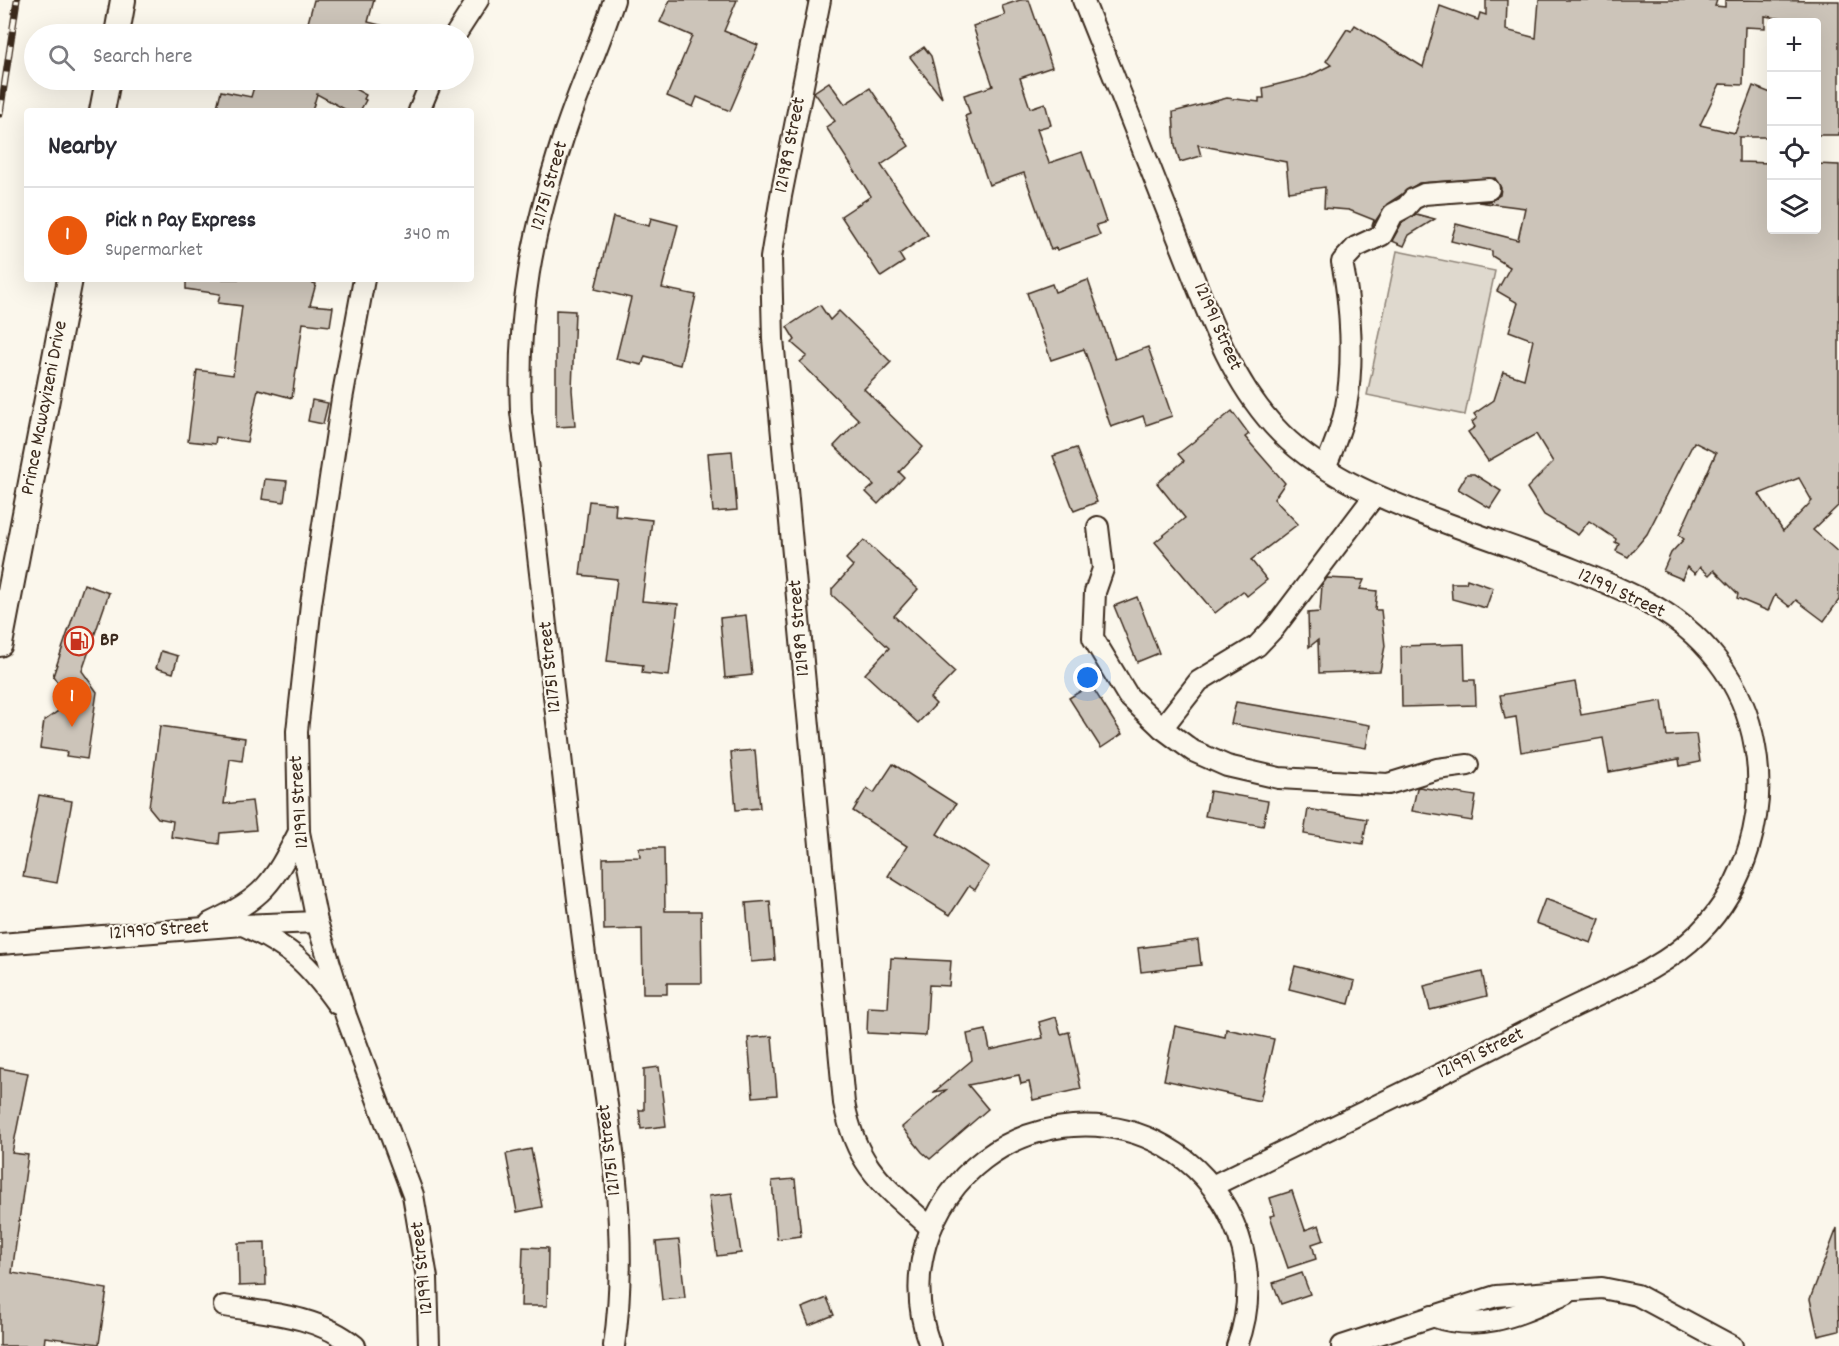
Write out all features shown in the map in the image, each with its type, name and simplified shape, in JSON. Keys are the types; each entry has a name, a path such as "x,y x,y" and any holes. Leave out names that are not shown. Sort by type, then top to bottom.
{"street":[{"path":"119,24 123,0"},
{"path":"462,24 478,0"},
{"name":"121751 Street","path":"614,0 564,136 532,248 522,314 519,363 521,412 563,785 612,1156 621,1261 620,1308 614,1346"},
{"name":"121989 Street","path":"820,0 771,258 773,339 844,1103 850,1132 859,1153 885,1185 931,1228"},
{"name":"121991 Street","path":"1083,0 1210,319 1253,401 1272,425 1300,453 1375,495 1643,600 1668,615 1708,648 1735,686 1754,742 1759,770 1757,814 1749,849 1720,908 1699,933 1646,971 1212,1186"},
{"path":"103,108 106,90"},
{"path":"419,108 427,90"},
{"path":"1325,468 1344,419 1348,392 1348,286 1342,262 1356,247 1382,235 1394,214 1406,207 1413,199 1437,192 1489,189"},
{"name":"Prince Mcwayizeni Drive","path":"0,644 69,282"},
{"name":"121991 Street","path":"363,282 342,399 311,604 297,731 299,832 317,922 346,1016 413,1195 427,1278 429,1346"},
{"path":"1162,728 1199,681 1257,646 1275,627 1375,495"},
{"path":"1098,527 1103,569 1095,592 1093,638 1128,696 1162,728 1193,752 1227,766 1279,778 1388,784 1437,769 1468,765"},
{"path":"199,928 238,909 261,893 279,870 299,832"},
{"name":"121990 Street","path":"0,944 199,928 317,922"},
{"path":"243,925 298,956 312,969 346,1016"},
{"path":"930,1346 921,1315 919,1286 922,1256 931,1228 956,1186 992,1153 1036,1132 1060,1126 1109,1126 1140,1135 1177,1153 1212,1186 1228,1209 1239,1234 1246,1262 1247,1299 1242,1345"},
{"path":"1342,1346 1432,1316 1457,1324 1492,1322 1533,1309 1577,1289 1611,1288 1637,1295 1731,1346"},
{"path":"224,1306 302,1320 331,1331 355,1346"}],"shaded area":[{"path":"1397,251 1495,271 1465,415 1367,395"}],"building":[{"path":"314,0 374,0 368,22 376,24 308,24"},
{"path":"670,0 737,0 724,31 758,45 730,111 697,97 693,107 667,96 692,36 660,22"},
{"path":"1020,0 1029,0 1052,67 1020,78 1030,108 1045,103 1051,125 1037,129 1049,163 1082,152 1106,222 1096,225 1100,235 1057,250 1056,248 1051,250 1024,173 989,185 965,116 970,114 964,95 993,86 973,26 1005,15 1002,6"},
{"path":"1486,0 1507,0 1506,30 1536,38 1539,0 1717,0 1715,6 1725,7 1725,0 1839,1 1839,135 1821,135 1821,18 1765,16 1765,28 1745,27 1743,85 1720,84 1700,125 1735,133 1753,86 1767,91 1767,137 1739,137 1739,162 1767,163 1767,234 1821,234 1821,164 1839,165 1839,505 1813,530 1839,553 1839,600 1824,621 1796,600 1790,607 1775,595 1768,611 1737,598 1738,594 1714,570 1709,575 1700,567 1695,574 1687,567 1682,579 1663,571 1671,553 1684,539 1679,535 1716,453 1694,442 1647,534 1628,557 1616,551 1619,544 1615,542 1616,539 1589,521 1578,535 1544,515 1527,488 1553,462 1536,434 1488,461 1468,432 1475,427 1472,422 1477,418 1474,414 1494,400 1503,372 1524,379 1533,340 1509,331 1518,303 1497,291 1510,267 1492,256 1492,251 1451,241 1456,224 1518,240 1525,208 1478,202 1490,201 1500,195 1501,188 1495,178 1419,183 1387,204 1372,226 1374,220 1349,210 1324,208 1325,187 1289,192 1286,162 1198,145 1201,156 1180,162 1175,146 1173,112 1227,98 1259,102 1259,98 1264,98 1263,88 1307,77 1331,65 1326,61 1347,29 1351,31 1355,25 1423,67 1440,6 1478,20 1480,13 1486,15","holes":["1799,478 1812,501 1783,531 1759,494"]},
{"path":"924,47 931,56 942,98 910,57"},
{"path":"829,82 845,104 870,88 909,146 881,165 928,235 899,254 904,262 881,277 841,216 871,196 826,127 835,121 814,92"},
{"path":"253,90 357,90 366,95 364,99 366,100 362,108 343,108 317,94 313,108 217,108 221,91 251,97"},
{"path":"1416,214 1435,219 1409,235 1404,246 1392,241 1402,223"},
{"path":"613,217 649,226 651,218 678,225 662,288 696,295 680,365 645,356 642,365 616,359 631,298 595,289"},
{"path":"1088,280 1115,359 1148,347 1172,416 1146,425 1143,416 1111,427 1084,349 1051,360 1027,293 1052,284 1055,292"},
{"path":"186,282 310,282 316,284 310,305 333,307 330,326 303,323 292,398 258,389 247,442 216,437 215,444 188,441 197,370 233,375 242,306 218,303 220,294 186,289"},
{"path":"820,305 830,320 839,311 891,362 864,389 923,447 899,472 904,477 878,504 866,492 874,485 834,446 859,420 800,362 807,356 792,343 795,340 787,327"},
{"path":"556,310 575,311 572,390 575,426 556,427"},
{"path":"312,400 328,403 323,424 308,421"},
{"path":"1232,411 1249,434 1245,437 1285,483 1274,499 1298,524 1251,560 1267,580 1247,596 1243,591 1215,613 1155,542 1185,518 1157,483 1184,461 1178,454"},
{"path":"1076,448 1097,502 1074,511 1053,456"},
{"path":"732,451 737,510 713,512 708,453"},
{"path":"1467,474 1474,474 1501,491 1490,508 1458,489"},
{"path":"265,479 287,481 284,502 262,499"},
{"path":"589,501 616,504 615,516 652,520 642,601 678,604 669,676 642,673 643,665 607,661 617,579 580,575"},
{"path":"864,540 918,589 894,616 955,672 930,698 936,704 918,723 865,674 889,648 832,595 832,589 853,566 846,559"},
{"path":"1327,578 1364,580 1360,589 1377,591 1375,610 1381,610 1385,646 1380,671 1319,673 1318,640 1309,647 1308,613 1320,612 1322,585"},
{"path":"1467,579 1493,588 1486,608 1452,599 1451,583 1466,583"},
{"path":"84,584 109,593 82,671 97,692 87,759 66,756 67,752 40,748 44,721 71,702 53,676"},
{"path":"1137,597 1159,653 1137,662 1114,606"},
{"path":"746,615 752,675 725,678 720,618"},
{"path":"1464,644 1465,680 1475,680 1476,705 1402,707 1401,646"},
{"path":"161,651 178,656 173,673 156,668"},
{"path":"1575,682 1581,715 1662,701 1667,736 1696,734 1700,762 1680,766 1679,759 1609,772 1603,738 1521,752 1516,717 1505,719 1500,695"},
{"path":"1091,685 1122,734 1101,748 1069,698"},
{"path":"1236,702 1370,725 1366,748 1231,724"},
{"path":"160,726 245,738 242,761 230,759 224,804 252,801 256,830 220,833 219,844 171,837 173,821 158,818 149,807"},
{"path":"755,750 760,808 736,810 731,752"},
{"path":"893,764 956,804 937,834 989,867 975,890 969,886 950,915 888,876 907,846 853,811 867,788 874,793"},
{"path":"1419,787 1476,796 1472,821 1412,811"},
{"path":"1210,791 1268,801 1263,826 1205,816"},
{"path":"39,795 72,801 57,883 23,877"},
{"path":"1308,809 1367,819 1363,844 1304,834"},
{"path":"639,848 664,848 665,911 701,911 702,983 667,983 667,994 643,994 642,929 604,930 603,858 640,857"},
{"path":"1545,899 1600,919 1591,943 1536,923"},
{"path":"770,901 775,960 751,962 746,903"},
{"path":"1198,940 1201,965 1141,972 1138,948"},
{"path":"891,958 951,961 949,986 929,985 926,1036 867,1033 868,1007 888,1008"},
{"path":"1295,966 1355,981 1349,1004 1289,989"},
{"path":"1482,972 1487,996 1430,1010 1424,986"},
{"path":"1056,1017 1061,1034 1069,1032 1081,1089 1033,1100 1029,1082 1021,1084 1019,1075 968,1085 988,1109 930,1159 922,1152 902,1127 946,1090 934,1092 972,1060 967,1034 986,1030 990,1050 1043,1038 1039,1022"},
{"path":"1175,1026 1225,1037 1226,1029 1274,1039 1260,1101 1164,1080"},
{"path":"772,1036 777,1095 753,1097 748,1038"},
{"path":"659,1067 666,1126 641,1129 639,1110 644,1110 644,1069"},
{"path":"0,1068 28,1073 12,1153 28,1155 12,1273 107,1289 99,1344 45,1337 44,1346 0,1346"},
{"path":"531,1149 542,1207 517,1212 506,1154"},
{"path":"795,1179 801,1236 777,1239 772,1181"},
{"path":"1292,1191 1305,1230 1319,1225 1324,1240 1312,1244 1316,1259 1288,1268 1270,1216 1275,1215 1270,1198"},
{"path":"732,1193 741,1253 717,1256 709,1196"},
{"path":"1837,1228 1839,1331 1818,1336 1810,1299"},
{"path":"679,1240 685,1298 662,1300 656,1242"},
{"path":"265,1242 266,1285 239,1286 238,1243"},
{"path":"523,1247 548,1248 547,1306 521,1306"},
{"path":"1302,1273 1310,1294 1281,1304 1273,1283"},
{"path":"827,1298 834,1315 809,1325 802,1308"}],"railway":[{"path":"0,114 17,0"}],"place":[{"name":"BP","path":"79,641"},
{"name":"Pick n Pay Express","path":"72,727"}]}
